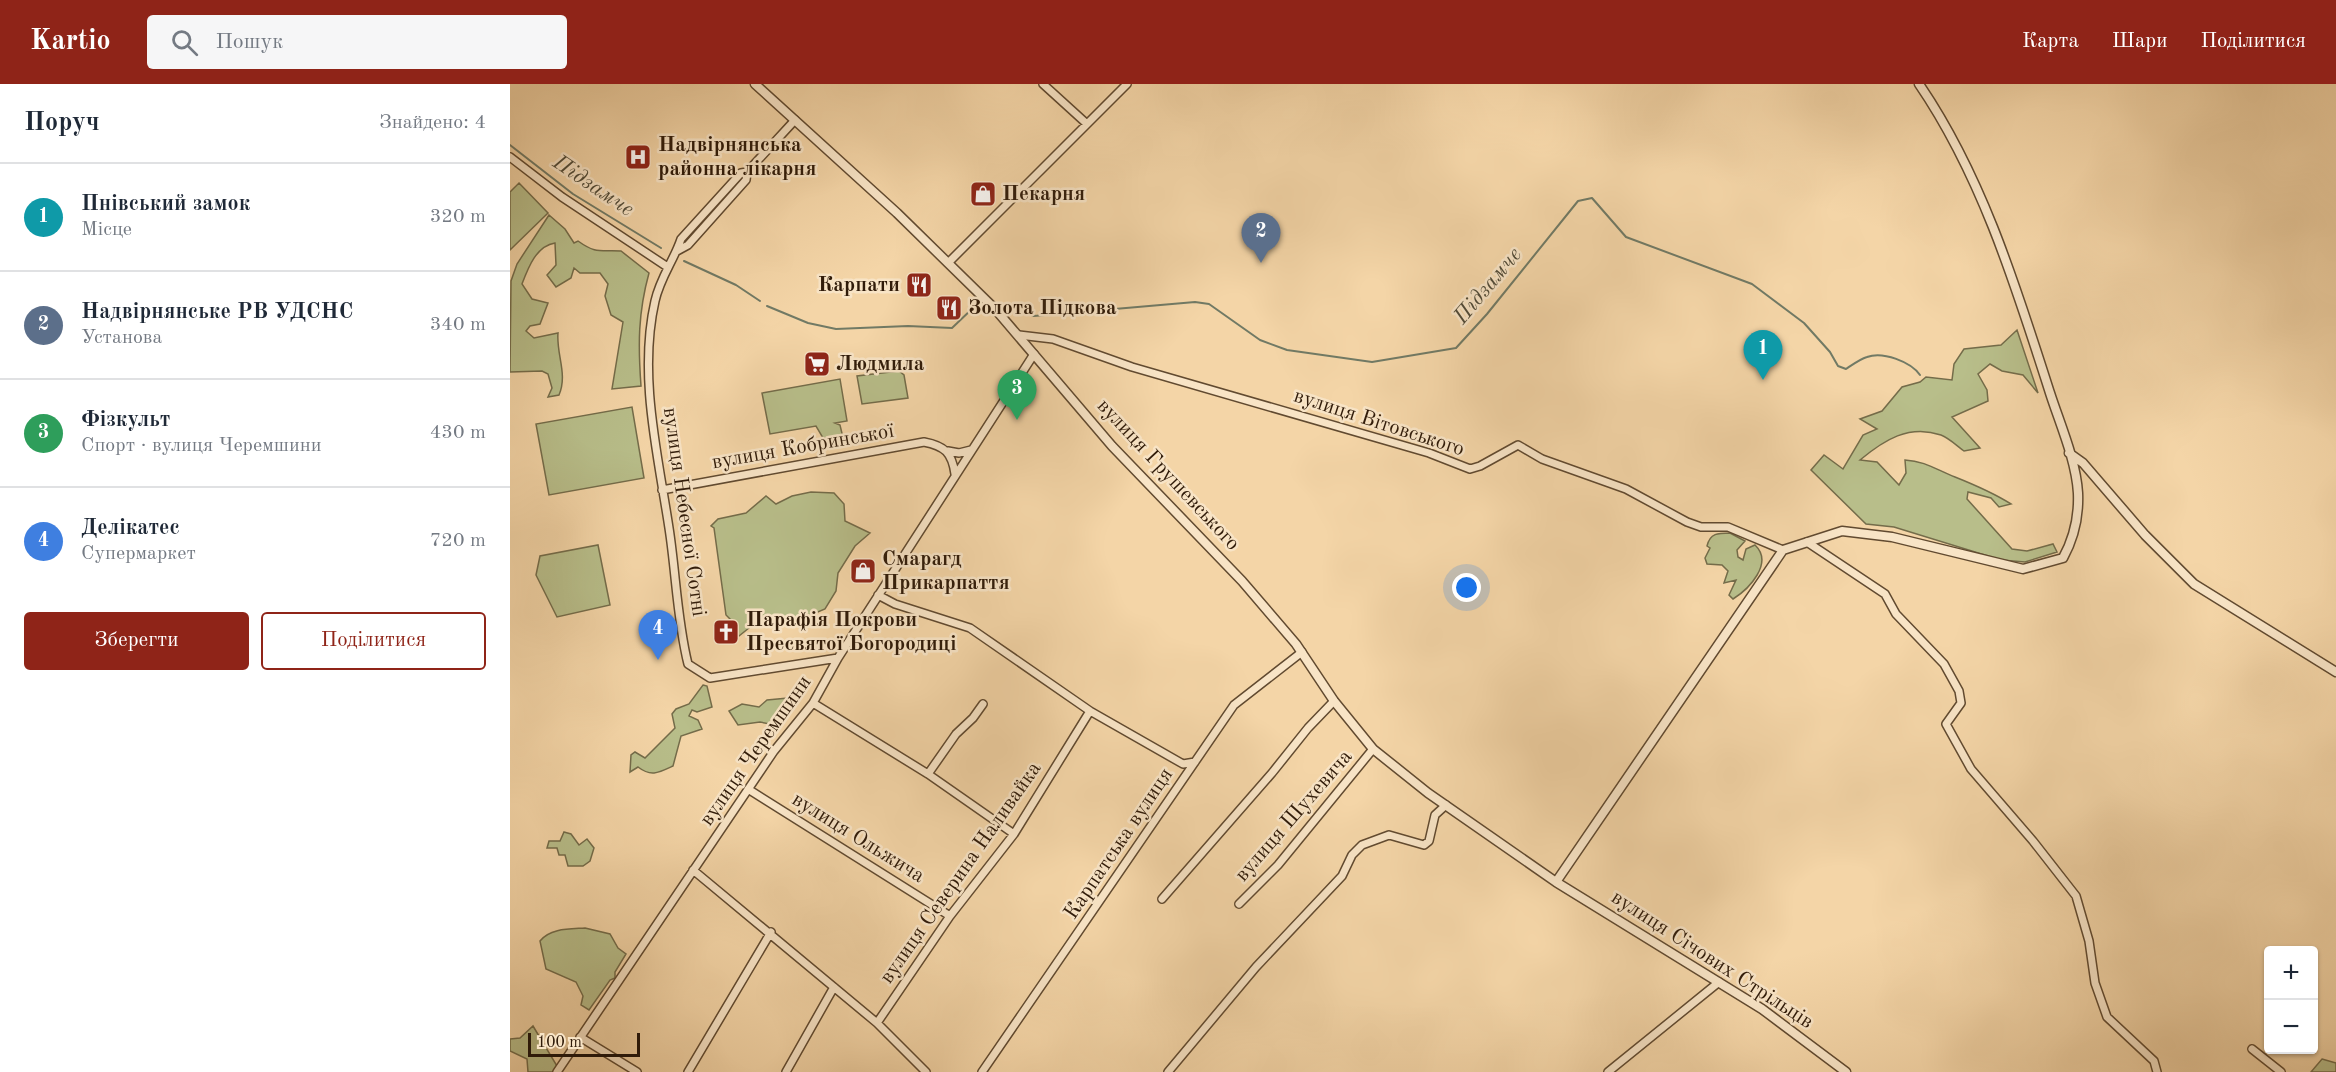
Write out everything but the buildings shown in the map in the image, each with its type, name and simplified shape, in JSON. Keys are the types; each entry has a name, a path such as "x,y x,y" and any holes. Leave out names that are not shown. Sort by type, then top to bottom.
{"street":[{"name":"вулиця Грушевського","path":"755,84 949,262 1019,336 1112,446 1242,580 1302,652 1334,701 1373,749 1446,805 1556,882"},
{"path":"1043,84 1087,124"},
{"path":"949,262 1127,84"},
{"path":"1556,882 1783,550 1842,531 1892,537 2024,569 2063,558 2074,538 2078,492 2069,453 2011,274 1943,119 1919,84"},
{"name":"вулиця Небесної Сотні","path":"795,120 747,172 741,173 681,239 677,251 666,266 654,301 650,343 653,417 688,664 710,678 838,658"},
{"path":"510,157 562,197 666,266"},
{"name":"вулиця Вітовського","path":"1019,336 1053,339 1132,366 1429,453 1470,469 1518,445 1542,459 1626,489 1692,524 1701,527 1728,527 1783,550"},
{"name":"вулиця Черемшини","path":"556,1072 748,789 813,703 838,658 1034,354"},
{"name":"вулиця Кобринської","path":"662,490 924,442 959,453 971,450"},
{"path":"948,451 953,459 955,474"},
{"path":"2069,453 2083,464 2145,535 2194,584 2336,672"},
{"path":"1807,542 1885,594 1896,614 1944,664 1959,691 1961,703 1946,724 1971,769 2033,841 2076,896 2090,941 2095,983 2107,1017 2154,1060 2157,1072"},
{"path":"878,596 895,604 970,628 1090,711 1183,764 1195,762"},
{"name":"Карпатська вулиця","path":"982,1072 1234,705 1302,652"},
{"path":"1162,899 1272,773 1308,728 1334,701"},
{"path":"813,703 927,774 1014,834"},
{"path":"927,774 956,734 974,718 983,704"},
{"name":"вулиця Северина Наливайка","path":"877,1023 950,916 1014,834 1090,711"},
{"name":"вулиця Шухевича","path":"1239,904 1278,865 1373,749"},
{"name":"вулиця Ольжича","path":"748,789 950,916"},
{"path":"1168,1072 1256,967 1342,876 1352,855 1362,845 1389,835 1424,845 1429,841 1435,814 1446,805"},
{"path":"693,870 771,932 877,1023 925,1072"},
{"name":"вулиця Січових Стрільців","path":"1556,882 1719,982 1789,1028 1846,1072"},
{"path":"688,1072 771,932"},
{"path":"1608,1072 1719,982"},
{"path":"786,1072 834,987"},
{"path":"580,1037 637,1072"},
{"path":"2252,1049 2281,1072"}],"green space":[{"path":"519,183 548,213 510,250 510,192"},
{"path":"549,215 565,229 574,243 578,241 598,251 621,251 649,273 640,329 641,386 612,389 623,322 611,315 605,296 608,284 600,273 580,273 574,268 571,278 556,287 547,275 556,265 555,243 548,245 538,253 522,284 532,299 548,303 540,324 530,326 526,331 534,338 558,333 562,372 559,395 548,397 552,388 548,374 542,371 510,372 511,281 517,264"},
{"path":"2017,330 2038,393 2023,375 2002,371 1990,364 1978,374 1987,390 1988,401 1952,417 1980,448 1964,451 1941,435 1918,431 1888,440 1860,460 1877,462 1899,485 1906,473 1905,460 1925,464 1983,489 2011,504 1999,507 1991,498 1968,492 1967,499 2012,549 2027,551 2053,544 2057,552 2025,562 2001,560 1894,527 1866,524 1811,470 1824,455 1843,469 1863,435 1877,429 1860,419 1882,411 1902,387 1920,382 1926,377 1952,380 1954,364 1964,349 2001,345"},
{"path":"899,371 904,375 908,398 862,404 857,376"},
{"path":"840,379 847,421 835,423 840,425 845,446 836,446 831,437 823,438 816,426 770,434 762,393"},
{"path":"632,407 644,478 549,495 536,424"},
{"path":"811,492 834,493 844,504 845,521 870,533 855,546 838,573 836,591 825,609 806,617 754,624 739,636 730,633 731,620 726,615 714,528 711,526 718,519 746,513 766,496 776,504 792,496"},
{"path":"1730,533 1745,541 1737,550 1738,557 1743,560 1746,549 1755,545 1762,560 1761,567 1752,582 1733,599 1729,595 1736,580 1724,583 1728,571 1722,565 1707,564 1705,558 1710,548 1707,546 1708,542 1712,536"},
{"path":"598,545 610,605 557,617 536,575 540,556"},
{"path":"703,685 707,686 712,707 697,712 692,710 689,716 698,720 702,729 681,736 673,766 655,773 638,767 630,772 631,755 635,752 645,758 675,728 672,714 676,709 689,704"},
{"path":"788,698 797,701 780,726 760,722 738,725 729,711 742,704 759,707 767,700"},
{"path":"564,832 571,834 579,845 587,839 594,848 590,861 583,866 568,866 565,855 559,855 557,848 547,848 549,841 560,841"},
{"path":"585,928 610,934 618,948 626,954 615,972 615,978 610,980 589,1010 581,1005 583,996 576,982 546,969 540,941 555,931"},
{"path":"533,1026 557,1066 554,1072 528,1072 527,1059 510,1051 510,1039 520,1038"},
{"path":"2322,1059 2336,1063 2336,1072 2311,1072"}],"waterway":[{"name":"Підзамче","path":"510,145 573,194 661,248"},
{"name":"Підзамче","path":"1007,306 1034,316 1195,302 1209,304 1260,340 1287,350 1372,362 1456,348 1487,314 1578,201 1592,198 1626,237 1752,284 1804,323 1830,352 1838,366 1846,369 1864,358 1881,355 1903,362 1920,375"},
{"name":"Підзамче","path":"684,261 736,285 760,301"},
{"name":"Підзамче","path":"767,306 808,323 836,329 908,326 952,328 974,307"}],"place":[{"name":"Надвірнянська районна лікарня","path":"638,157"},
{"name":"Пекарня","path":"983,194"},
{"name":"Надвірнянське РВ УДСНС","path":"1261,263"},
{"name":"Карпати","path":"919,285"},
{"name":"Золота Підкова","path":"949,308"},
{"name":"Людмила","path":"817,364"},
{"name":"Пнівський замок","path":"1763,380"},
{"name":"Фізкульт","path":"1017,420"},
{"name":"Смарагд Прикарпаття","path":"863,571"},
{"name":"Парафія Покрови Пресвятої Богородиці","path":"726,632"},
{"name":"Делікатес","path":"658,660"}]}
